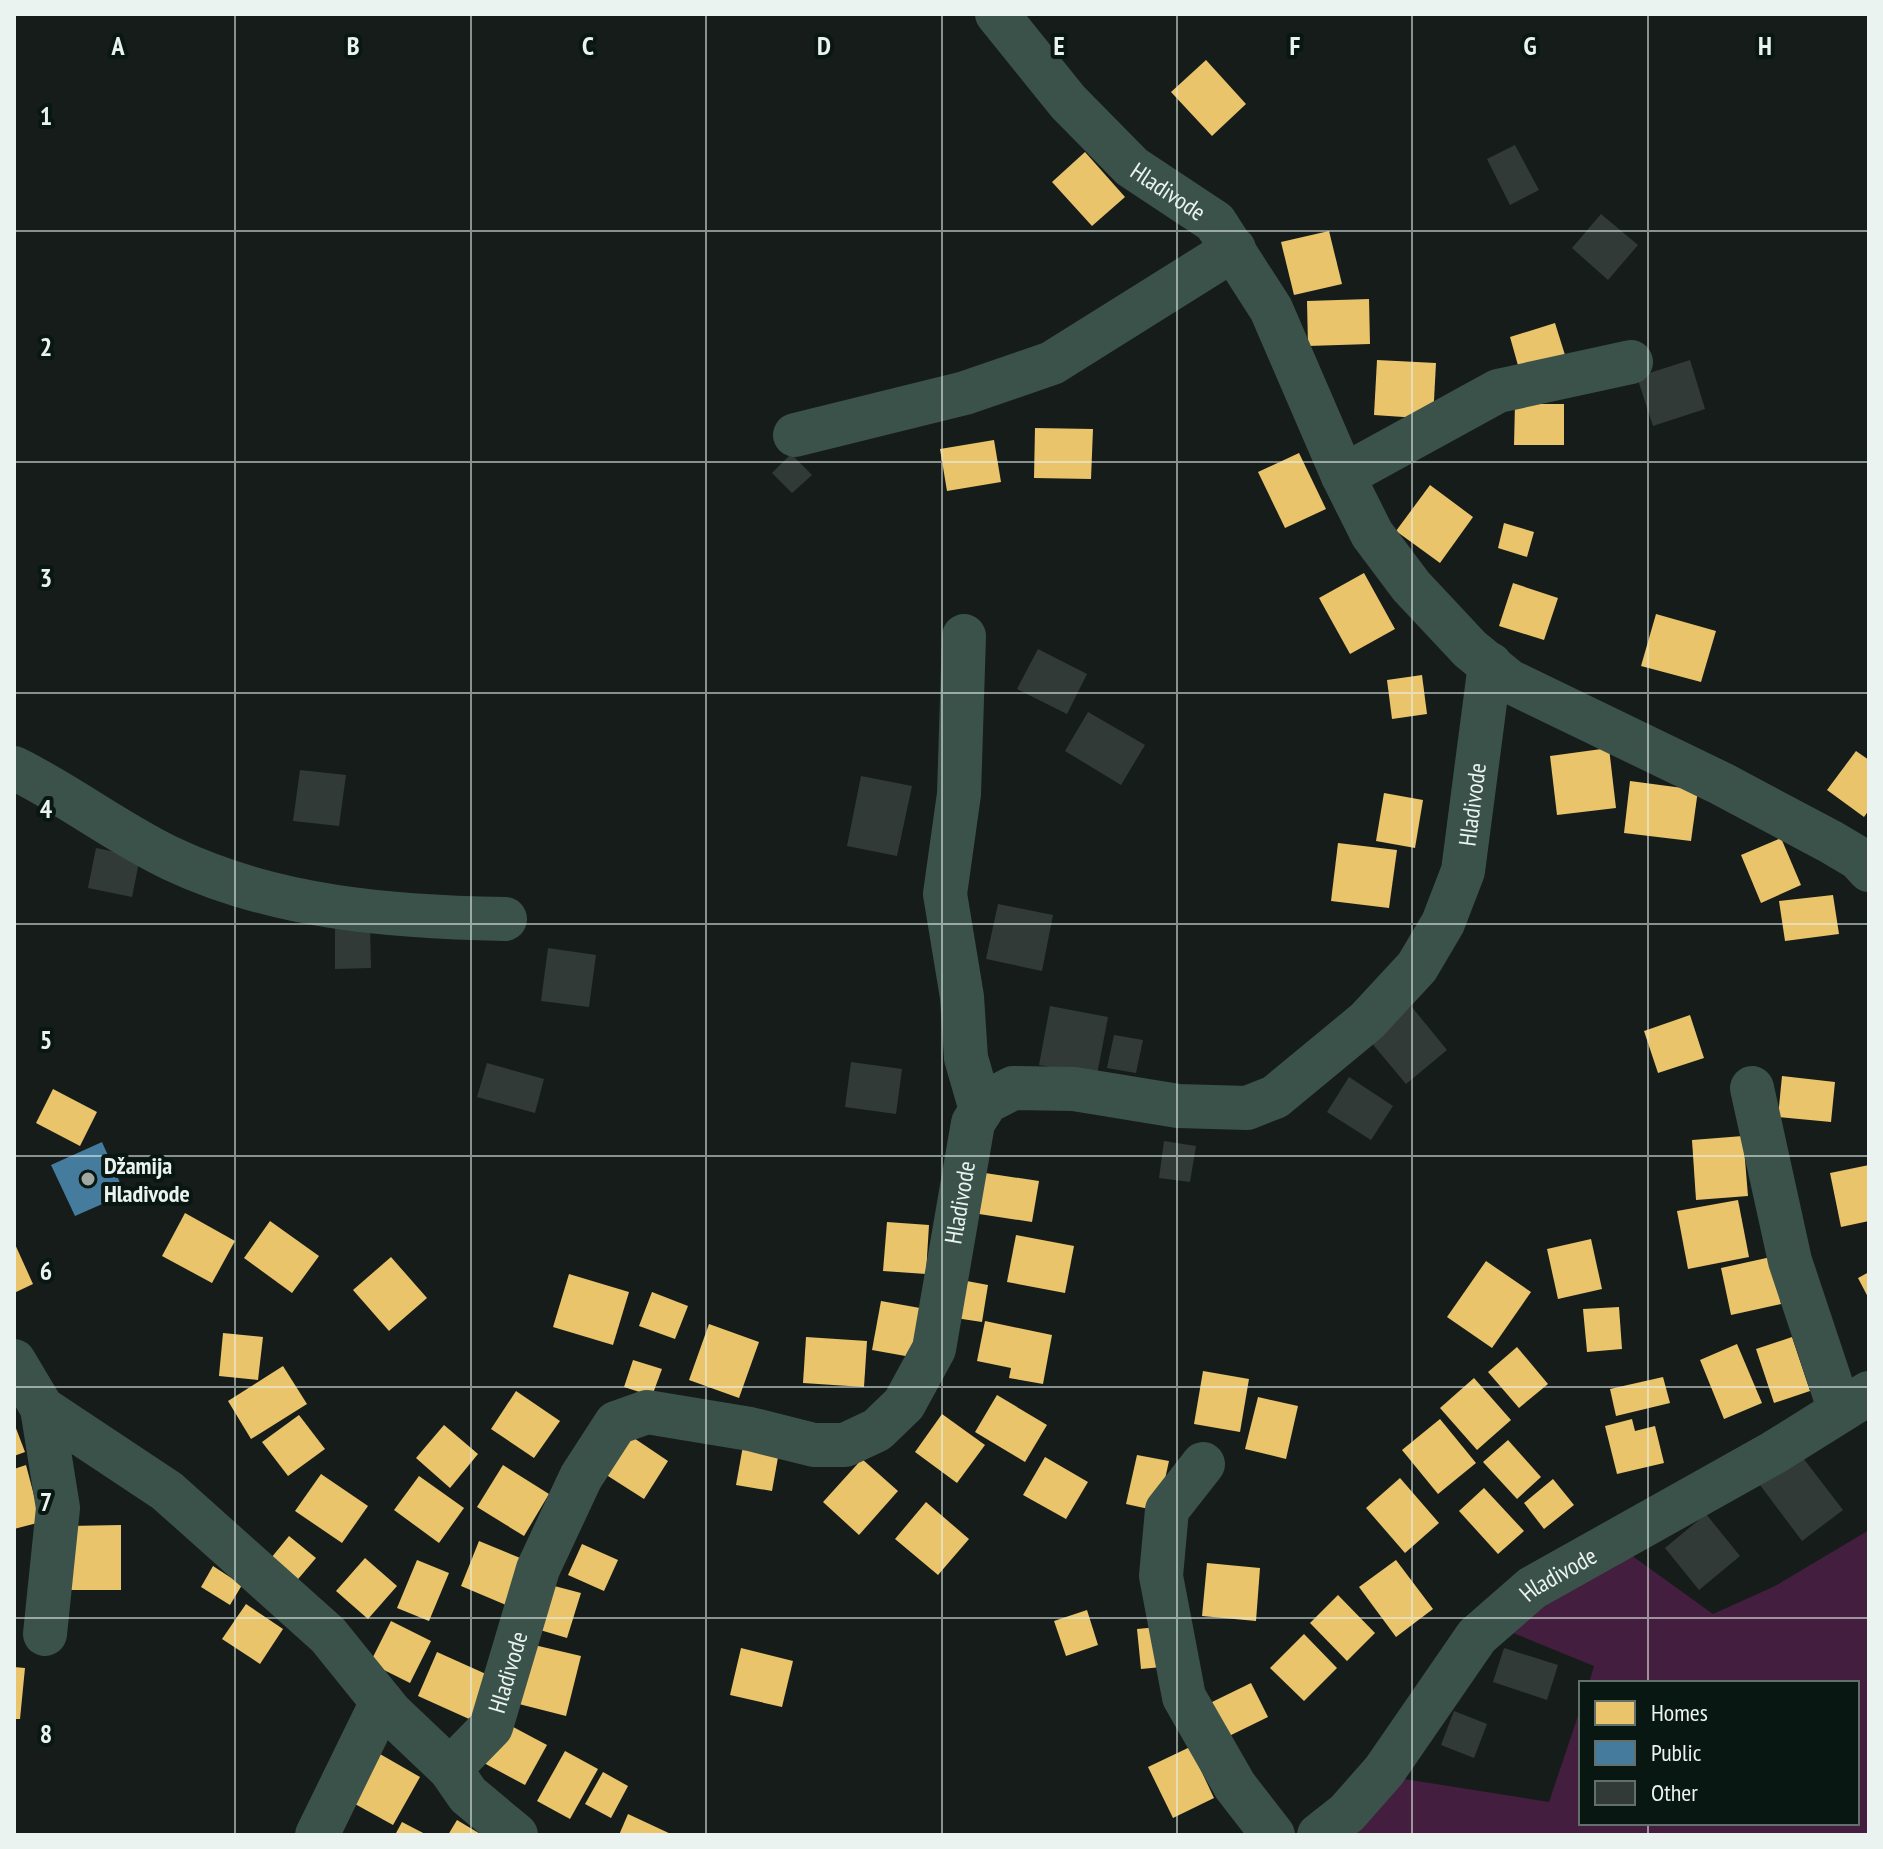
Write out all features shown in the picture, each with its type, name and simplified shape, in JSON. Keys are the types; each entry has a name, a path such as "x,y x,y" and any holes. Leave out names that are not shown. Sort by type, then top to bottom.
{"street":[{"name":"Hladivode","path":"997,14 1068,102 1132,167 1215,222 1271,309 1343,476 1372,534 1411,586 1470,649 1509,681 1722,784 1831,842 1858,858 1869,870"},
{"path":"795,435 965,393 1052,363 1234,249"},
{"path":"1343,476 1498,391 1631,362"},
{"path":"964,636 959,794 945,894 962,997 966,1058 981,1110"},
{"name":"Hladivode","path":"450,1769 491,1727 538,1569 581,1477 616,1423 647,1412 750,1429 814,1445 845,1445 877,1430 904,1404 921,1378 934,1349 973,1123 986,1102 1013,1088 1074,1089 1178,1106 1247,1108 1275,1097 1367,1021 1417,967 1443,923 1463,871 1490,664"},
{"path":"14,768 173,860 261,893 414,917 505,919"},
{"path":"1752,1088 1790,1261 1855,1402"},
{"path":"14,1361 42,1408 58,1508 45,1634"},
{"name":"Hladivode","path":"1319,1835 1347,1813 1384,1771 1477,1636 1532,1588 1773,1453 1855,1402"},
{"path":"42,1408 167,1491 328,1635 382,1702 450,1769 468,1795 516,1835"},
{"path":"1203,1464 1167,1510 1161,1576 1184,1697 1235,1786 1273,1835"},
{"path":"317,1835 382,1702"}],"shaded area":[{"path":"1869,1530 1869,1835 1344,1835 1398,1778 1549,1802 1579,1713 1579,1825 1859,1825 1859,1681 1590,1681 1594,1666 1508,1631 1547,1598 1631,1555 1713,1614 1775,1586"}],"building: Homes":[{"path":"1206,60 1246,104 1212,136 1171,92"},
{"path":"1085,152 1125,197 1092,226 1052,182"},
{"path":"1329,231 1342,284 1294,295 1281,242"},
{"path":"1369,299 1370,344 1308,346 1307,301"},
{"path":"1555,323 1565,355 1519,369 1510,337"},
{"path":"1377,360 1436,363 1433,419 1374,415"},
{"path":"1515,404 1564,404 1564,445 1514,445"},
{"path":"1035,428 1093,429 1091,479 1034,478"},
{"path":"994,440 1001,482 947,491 940,449"},
{"path":"1299,453 1326,509 1285,528 1258,472"},
{"path":"1430,485 1473,517 1440,563 1396,531"},
{"path":"1504,523 1534,532 1527,557 1498,548"},
{"path":"1364,573 1395,629 1350,654 1319,598"},
{"path":"1513,583 1558,598 1544,640 1499,626"},
{"path":"1656,614 1716,631 1701,682 1641,666"},
{"path":"1422,675 1427,714 1392,719 1387,680"},
{"path":"1609,748 1616,808 1557,815 1550,756"},
{"path":"1856,751 1869,760 1869,810 1864,817 1827,790"},
{"path":"1630,781 1698,790 1691,841 1624,833"},
{"path":"1384,793 1423,800 1415,848 1376,841"},
{"path":"1781,838 1801,885 1761,903 1741,855"},
{"path":"1338,843 1397,850 1389,908 1331,901"},
{"path":"1833,895 1839,934 1785,941 1779,901"},
{"path":"1690,1015 1704,1058 1658,1073 1644,1031"},
{"path":"1782,1076 1835,1082 1831,1122 1778,1117"},
{"path":"53,1089 97,1112 80,1146 36,1123"},
{"path":"1743,1136 1748,1196 1696,1200 1692,1140"},
{"path":"1869,1165 1869,1221 1841,1227 1830,1173"},
{"path":"985,1173 1039,1181 1032,1222 979,1214"},
{"path":"1738,1200 1749,1257 1688,1269 1677,1211"},
{"path":"185,1213 235,1241 212,1283 162,1256"},
{"path":"270,1221 319,1256 292,1293 244,1258"},
{"path":"887,1222 929,1225 926,1274 883,1271"},
{"path":"1016,1235 1074,1246 1065,1293 1007,1282"},
{"path":"1591,1239 1602,1289 1558,1299 1547,1249"},
{"path":"14,1242 33,1284 14,1293"},
{"path":"391,1257 427,1298 389,1331 353,1290"},
{"path":"1771,1257 1781,1304 1731,1315 1721,1268"},
{"path":"1486,1261 1531,1292 1492,1348 1447,1317"},
{"path":"1869,1272 1869,1299 1858,1278"},
{"path":"569,1274 629,1292 613,1345 553,1327"},
{"path":"956,1279 988,1285 982,1322 949,1317"},
{"path":"652,1292 688,1306 675,1339 639,1326"},
{"path":"881,1301 920,1308 911,1357 872,1350"},
{"path":"1619,1307 1622,1349 1587,1352 1583,1309"},
{"path":"985,1321 1052,1335 1043,1384 1009,1378 1011,1368 977,1361"},
{"path":"709,1324 759,1342 739,1398 689,1380"},
{"path":"223,1333 263,1337 258,1380 219,1376"},
{"path":"806,1337 867,1341 864,1387 803,1383"},
{"path":"1792,1337 1810,1391 1774,1403 1756,1349"},
{"path":"1737,1344 1762,1403 1724,1419 1700,1360"},
{"path":"1517,1347 1548,1384 1519,1408 1488,1372"},
{"path":"633,1360 662,1369 652,1396 624,1387"},
{"path":"283,1366 307,1404 251,1439 228,1401"},
{"path":"1203,1371 1249,1379 1240,1432 1194,1424"},
{"path":"1663,1377 1670,1403 1616,1416 1610,1389"},
{"path":"1474,1378 1511,1420 1477,1450 1440,1408"},
{"path":"516,1391 560,1421 534,1458 491,1429"},
{"path":"997,1395 1047,1425 1025,1462 975,1432"},
{"path":"1258,1397 1298,1406 1286,1459 1245,1449"},
{"path":"942,1414 985,1445 957,1483 915,1452"},
{"path":"299,1415 325,1449 288,1476 262,1442"},
{"path":"1440,1419 1476,1463 1438,1494 1402,1450"},
{"path":"1632,1419 1635,1431 1655,1426 1664,1463 1617,1474 1605,1426"},
{"path":"14,1423 25,1452 14,1456"},
{"path":"444,1425 478,1454 450,1488 416,1458"},
{"path":"622,1430 668,1461 644,1499 597,1469"},
{"path":"744,1440 780,1446 772,1491 736,1485"},
{"path":"1508,1440 1541,1477 1517,1499 1483,1462"},
{"path":"1137,1455 1169,1461 1158,1511 1126,1504"},
{"path":"1045,1457 1088,1482 1066,1519 1023,1495"},
{"path":"862,1459 898,1491 859,1535 823,1502"},
{"path":"26,1465 41,1522 14,1529 14,1469"},
{"path":"503,1465 549,1494 524,1536 477,1507"},
{"path":"321,1474 368,1506 342,1543 295,1511"},
{"path":"419,1476 464,1508 439,1543 394,1510"},
{"path":"1400,1478 1439,1523 1405,1553 1366,1508"},
{"path":"1553,1479 1574,1505 1544,1529 1524,1503"},
{"path":"1484,1488 1524,1531 1498,1554 1459,1511"},
{"path":"926,1502 969,1539 938,1575 895,1539"},
{"path":"121,1525 121,1590 68,1590 68,1526"},
{"path":"289,1536 316,1558 293,1585 267,1563"},
{"path":"479,1541 525,1560 506,1605 461,1586"},
{"path":"582,1544 618,1560 604,1591 568,1575"},
{"path":"365,1558 397,1586 368,1619 336,1591"},
{"path":"417,1560 449,1573 429,1621 397,1608"},
{"path":"1396,1560 1433,1609 1396,1637 1359,1587"},
{"path":"1207,1563 1260,1568 1256,1621 1202,1616"},
{"path":"213,1566 242,1585 230,1605 201,1587"},
{"path":"543,1583 581,1593 567,1638 530,1627"},
{"path":"1338,1595 1375,1633 1347,1661 1310,1623"},
{"path":"246,1604 283,1629 260,1664 222,1639"},
{"path":"1087,1610 1098,1645 1066,1656 1054,1621"},
{"path":"391,1621 431,1641 410,1683 370,1663"},
{"path":"1158,1627 1162,1667 1141,1669 1137,1629"},
{"path":"1304,1634 1337,1668 1304,1701 1270,1668"},
{"path":"530,1644 581,1656 566,1716 515,1703"},
{"path":"741,1648 793,1661 782,1707 730,1695"},
{"path":"437,1652 497,1679 478,1723 418,1696"},
{"path":"14,1667 25,1668 20,1719 14,1719"},
{"path":"1251,1683 1268,1717 1227,1737 1210,1703"},
{"path":"504,1722 547,1745 525,1785 482,1762"},
{"path":"1190,1747 1214,1798 1173,1818 1148,1767"},
{"path":"373,1750 420,1777 393,1825 346,1799"},
{"path":"565,1751 598,1769 570,1819 537,1801"},
{"path":"603,1772 628,1786 611,1818 585,1804"},
{"path":"628,1814 673,1835 619,1835"},
{"path":"457,1820 482,1835 448,1835"},
{"path":"402,1822 427,1835 395,1835"}],"building: Public":[{"name":"Džamija Hladivode","path":"102,1142 125,1194 75,1216 51,1165"}],"building: Other":[{"path":"1515,145 1539,190 1510,205 1487,159"},
{"path":"1601,214 1638,245 1608,280 1572,248"},
{"path":"1690,360 1705,409 1653,426 1637,377"},
{"path":"791,454 812,475 792,493 772,473"},
{"path":"1038,649 1087,674 1067,714 1017,689"},
{"path":"1088,712 1145,745 1121,785 1065,751"},
{"path":"300,770 346,775 339,826 293,821"},
{"path":"861,776 912,786 897,856 847,846"},
{"path":"96,848 140,857 132,897 88,888"},
{"path":"998,904 1053,915 1042,971 986,959"},
{"path":"370,927 371,968 335,969 335,928"},
{"path":"548,948 596,955 589,1007 541,1001"},
{"path":"1050,1006 1108,1017 1097,1075 1039,1065"},
{"path":"1411,1006 1447,1050 1406,1084 1370,1041"},
{"path":"1114,1035 1143,1040 1136,1073 1107,1068"},
{"path":"851,1062 902,1069 896,1114 845,1107"},
{"path":"487,1063 544,1079 535,1113 477,1097"},
{"path":"1349,1077 1393,1106 1371,1140 1327,1112"},
{"path":"1164,1141 1196,1146 1190,1182 1159,1178"},
{"path":"1800,1454 1843,1510 1802,1541 1760,1485"},
{"path":"1706,1514 1740,1556 1699,1590 1665,1548"},
{"path":"1504,1648 1558,1665 1547,1700 1493,1682"},
{"path":"1454,1711 1487,1724 1474,1758 1441,1745"}],"place":[{"name":"Džamija Hladivode","path":"88,1179"}]}
